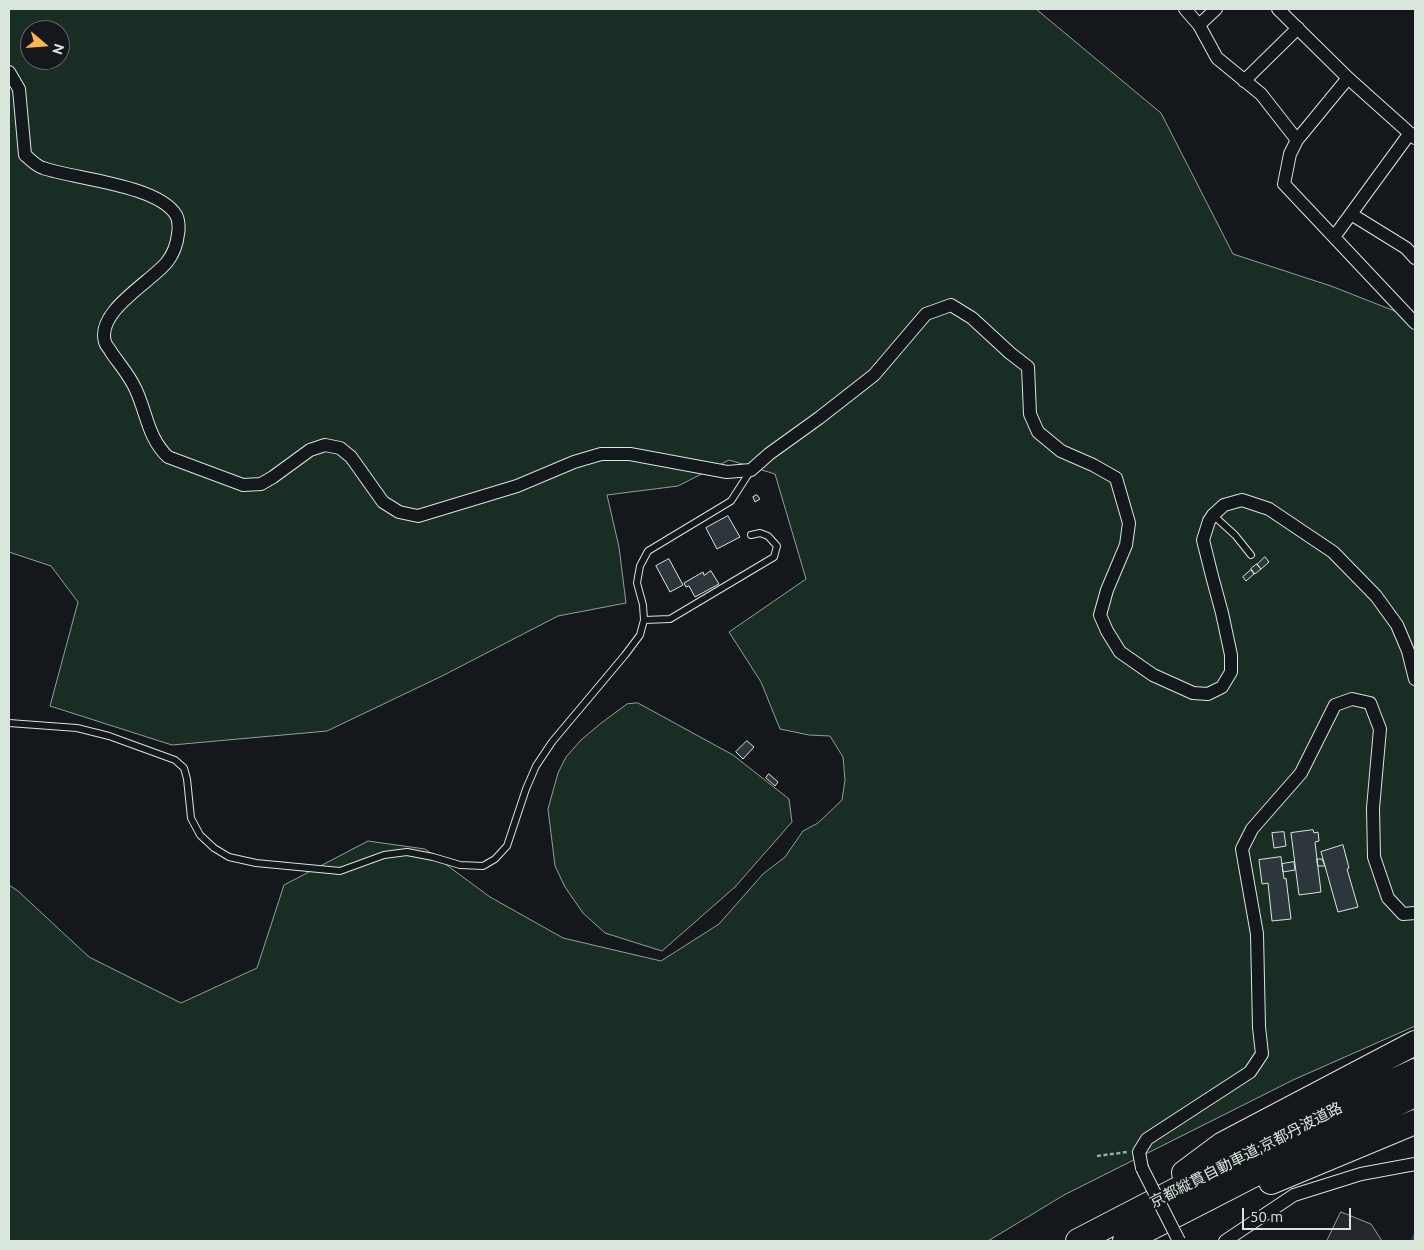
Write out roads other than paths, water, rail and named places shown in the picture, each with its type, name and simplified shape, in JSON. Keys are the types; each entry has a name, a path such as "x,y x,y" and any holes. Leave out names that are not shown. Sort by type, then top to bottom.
{"highway":[{"path":"1128,1215 1223,1144 1415,1043"},
{"name":"京都縦貫自動車道;京都丹波道路","path":"1078,1241 1311,1121 1415,1071"},
{"name":"京都縦貫自動車道;京都丹波道路","path":"1125,1241 1329,1136 1415,1095"},
{"path":"1144,1241 1245,1192 1415,1122"}],"street":[{"path":"1184,9 1199,25 1217,58 1261,94 1297,140"},
{"path":"1199,25 1216,9"},
{"path":"1278,9 1348,78 1413,136 1334,237"},
{"path":"1244,81 1298,28"},
{"path":"9,72 19,89 25,155 41,168 108,182 146,194 165,203 177,216 179,230 177,246 167,262 124,300 112,315 105,329 106,343 132,380 143,405 151,434 160,449 168,457 243,485 261,484 310,450 325,445 340,448 351,457 384,502 399,512 418,516 517,486 574,462 601,454 630,454 727,472 751,470 769,454 874,375 926,314 951,305 972,318 1028,367 1030,414 1038,432 1061,451 1093,465 1116,478 1129,523 1126,545 1107,590 1100,615 1120,652 1153,674 1193,693 1208,694 1222,687 1231,672 1230,656 1222,613 1203,540 1213,515 1224,505 1242,500 1269,509 1333,552 1376,596 1397,625 1408,650 1415,679"},
{"path":"1348,78 1297,140 1290,154 1284,184 1415,323"},
{"path":"1351,214 1406,248 1415,258"},
{"path":"1179,1241 1142,1168 1139,1152 1147,1139 1250,1072 1262,1054 1259,1027 1257,934 1242,849 1252,829 1301,773 1335,705 1352,699 1370,703 1380,729 1373,808 1374,857 1388,898 1403,914 1415,914"},
{"path":"1225,1241 1294,1195 1361,1174 1415,1164"}],"lane":[{"path":"9,723 77,728 109,736 175,760 184,768 191,818 200,835 214,848 229,857 256,863 340,871 384,855 407,852 460,865 483,866 495,859 507,846 526,789 536,766 640,635 644,620 643,605 637,583 640,566 648,551 731,501 751,470"},
{"path":"1213,515 1235,535 1251,555"},
{"path":"644,620 670,619 774,557 777,546 768,536 760,532 751,536"}],"waterway":[{"path":"1413,1241 1415,1236"}]}
